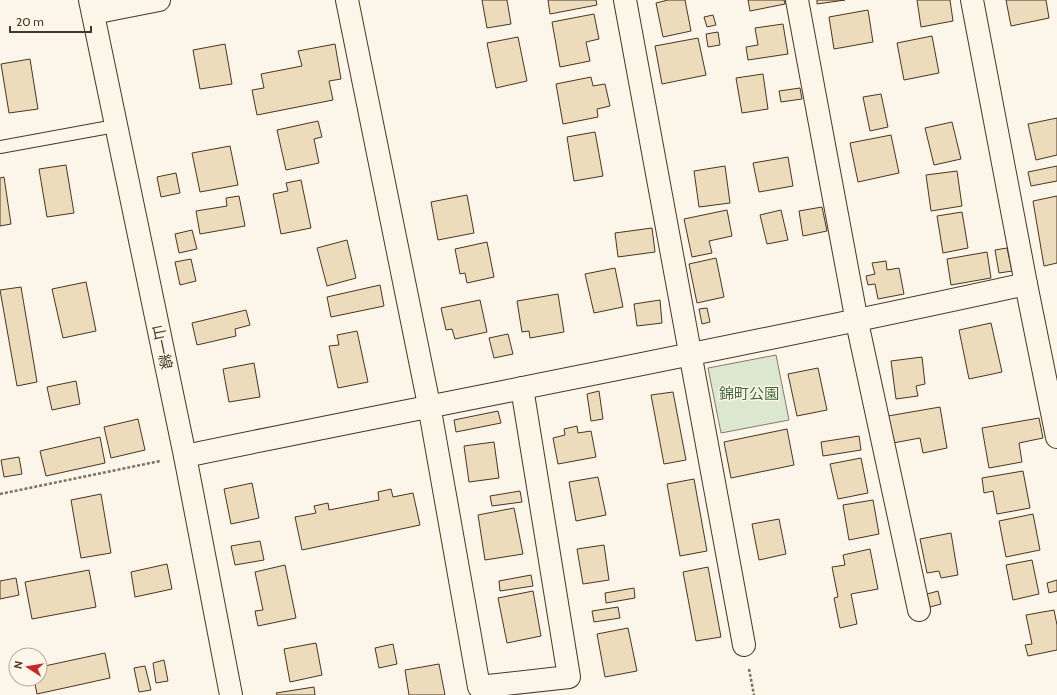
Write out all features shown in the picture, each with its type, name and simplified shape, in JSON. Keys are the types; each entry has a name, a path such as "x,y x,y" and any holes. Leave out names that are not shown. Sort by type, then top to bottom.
{"street":[{"path":"91,7 160,0"},
{"path":"347,0 429,405 479,688 568,677 522,388"},
{"path":"625,0 692,354 744,645"},
{"path":"797,0 857,322 919,610"},
{"path":"972,0 1026,284 1057,437"},
{"name":"山一線","path":"91,7 185,456 231,695"},
{"path":"185,456 429,405 857,322 1026,284"}],"lane":[{"path":"0,148 115,126"}],"path":[{"path":"0,494 185,456"}],"green space":[{"name":"錦町公園","path":"776,355 789,420 721,433 708,368"}],"building":[{"path":"482,0 507,0 511,24 487,28"},
{"path":"548,0 596,0 597,5 550,14"},
{"path":"668,0 685,0 691,31 663,37 656,3"},
{"path":"748,0 784,0 785,4 750,11"},
{"path":"817,0 845,0 817,4"},
{"path":"917,0 950,0 953,21 921,27"},
{"path":"1006,0 1046,0 1049,18 1011,26"},
{"path":"868,10 873,42 834,49 829,17"},
{"path":"594,14 599,39 586,42 590,61 560,67 552,22"},
{"path":"713,15 716,25 707,27 704,17"},
{"path":"783,24 788,54 748,60 746,47 758,45 755,28"},
{"path":"718,32 720,45 708,47 706,34"},
{"path":"932,36 939,73 904,80 897,43"},
{"path":"518,37 527,81 496,88 487,43"},
{"path":"698,38 706,75 662,84 655,46"},
{"path":"225,44 232,84 200,89 193,50"},
{"path":"335,44 341,79 329,81 333,100 257,115 252,90 264,88 261,74 302,66 298,51"},
{"path":"30,59 38,109 9,113 1,64"},
{"path":"763,74 768,109 742,113 736,78"},
{"path":"591,77 593,86 605,84 610,106 597,109 598,117 563,124 556,84"},
{"path":"800,88 802,99 781,102 779,91"},
{"path":"881,94 888,127 870,131 863,97"},
{"path":"1057,118 1057,155 1036,160 1028,124"},
{"path":"318,121 322,137 314,139 319,163 286,170 277,130"},
{"path":"952,122 961,159 934,165 925,128"},
{"path":"595,132 603,176 574,181 567,137"},
{"path":"891,135 899,173 858,182 850,143"},
{"path":"230,146 238,185 200,192 192,153"},
{"path":"788,157 793,186 759,192 753,163"},
{"path":"66,165 74,213 47,217 39,169"},
{"path":"725,166 730,203 699,207 694,171"},
{"path":"1057,166 1057,181 1031,186 1028,172"},
{"path":"957,171 962,206 931,211 926,175"},
{"path":"176,173 180,193 161,197 157,177"},
{"path":"4,177 11,224 0,226 0,178"},
{"path":"301,180 311,228 281,234 273,194 288,191 286,183"},
{"path":"467,195 474,233 438,240 431,202"},
{"path":"239,196 245,226 200,234 196,211 227,206 226,198"},
{"path":"1057,196 1057,263 1044,266 1033,201"},
{"path":"822,207 827,231 803,236 799,211"},
{"path":"727,210 732,236 709,241 712,253 692,257 684,219"},
{"path":"781,210 788,240 767,244 760,215"},
{"path":"962,212 968,248 943,253 937,216"},
{"path":"652,228 655,252 618,257 615,233"},
{"path":"192,230 197,249 179,253 175,234"},
{"path":"347,240 356,278 327,286 317,248"},
{"path":"487,242 494,277 467,283 465,273 460,274 455,249"},
{"path":"1007,248 1012,271 999,273 995,250"},
{"path":"987,252 991,278 951,285 947,259"},
{"path":"716,258 724,297 697,303 689,264"},
{"path":"191,259 196,281 180,285 175,262"},
{"path":"886,261 887,270 899,268 904,294 878,299 875,284 868,285 866,276 875,274 872,263"},
{"path":"615,268 623,307 594,313 585,274"},
{"path":"86,282 96,331 63,338 52,289"},
{"path":"380,285 384,306 331,317 327,297"},
{"path":"21,287 37,382 17,386 0,290"},
{"path":"558,294 564,332 530,338 529,331 522,332 517,301"},
{"path":"480,300 487,332 455,339 452,329 446,330 441,308"},
{"path":"660,300 662,323 637,326 634,304"},
{"path":"707,308 710,322 702,324 699,309"},
{"path":"246,310 250,325 235,329 236,336 197,345 192,323"},
{"path":"991,323 1002,372 969,379 959,330"},
{"path":"357,331 368,382 338,388 329,346 339,345 337,335"},
{"path":"508,334 513,354 494,358 489,338"},
{"path":"922,357 925,384 916,386 918,396 896,399 891,361"},
{"path":"254,363 260,397 229,402 223,369"},
{"path":"818,368 827,410 797,416 788,374"},
{"path":"76,381 80,404 52,410 47,387"},
{"path":"599,391 603,419 591,421 587,394"},
{"path":"673,392 686,460 664,464 651,395"},
{"path":"940,407 947,448 923,453 920,438 893,443 888,416"},
{"path":"498,411 501,423 456,432 454,420"},
{"path":"1039,418 1043,438 1019,443 1022,462 989,468 982,428"},
{"path":"138,419 145,450 111,458 104,427"},
{"path":"577,426 578,433 591,431 596,457 558,464 553,438 565,435 564,429"},
{"path":"787,429 794,465 731,478 724,442"},
{"path":"859,436 861,450 823,456 821,442"},
{"path":"100,437 105,463 46,476 40,451"},
{"path":"494,442 499,478 469,482 464,446"},
{"path":"19,457 22,474 4,477 1,460"},
{"path":"861,458 868,493 838,499 830,464"},
{"path":"1023,471 1030,508 997,514 993,491 984,493 982,478"},
{"path":"598,477 606,515 576,521 569,482"},
{"path":"694,479 707,551 680,556 667,484"},
{"path":"252,483 259,518 231,524 224,489"},
{"path":"391,489 393,497 413,493 420,525 302,550 295,517 316,513 314,506 328,503 329,510 379,500 378,492"},
{"path":"520,491 522,502 492,506 490,496"},
{"path":"101,494 111,553 81,558 71,500"},
{"path":"873,500 879,534 849,540 843,505"},
{"path":"514,508 523,554 485,560 478,515"},
{"path":"1033,514 1040,550 1006,557 999,521"},
{"path":"779,519 786,554 759,560 752,524"},
{"path":"951,533 958,575 941,578 939,571 927,573 920,539"},
{"path":"260,541 264,560 235,565 231,546"},
{"path":"604,545 609,580 583,584 577,549"},
{"path":"870,549 878,589 851,594 857,624 840,628 834,598 838,597 832,567 845,565 843,555"},
{"path":"1032,560 1039,594 1013,600 1006,565"},
{"path":"167,564 172,589 135,597 131,572"},
{"path":"285,565 296,618 258,626 255,611 263,610 255,572"},
{"path":"708,567 721,637 696,641 683,572"},
{"path":"89,570 96,607 32,619 25,582"},
{"path":"531,575 533,586 500,591 499,581"},
{"path":"16,578 19,595 0,599 0,581"},
{"path":"1057,580 1057,591 1049,593 1047,583"},
{"path":"634,588 635,598 606,603 605,593"},
{"path":"533,591 541,636 507,643 498,598"},
{"path":"938,591 941,604 930,607 927,594"},
{"path":"618,607 620,618 594,622 592,611"},
{"path":"1054,610 1057,625 1057,650 1028,656 1025,645 1032,644 1026,615"},
{"path":"628,628 637,671 605,677 597,634"},
{"path":"316,643 322,675 290,682 284,649"},
{"path":"393,644 397,664 379,668 375,648"},
{"path":"105,653 110,678 37,694 36,687 48,687 48,665"},
{"path":"164,660 168,681 156,683 153,663"},
{"path":"439,664 445,695 409,695 405,670"},
{"path":"145,666 151,690 139,692 134,668"},
{"path":"314,687 315,695 277,695 276,693"}]}
